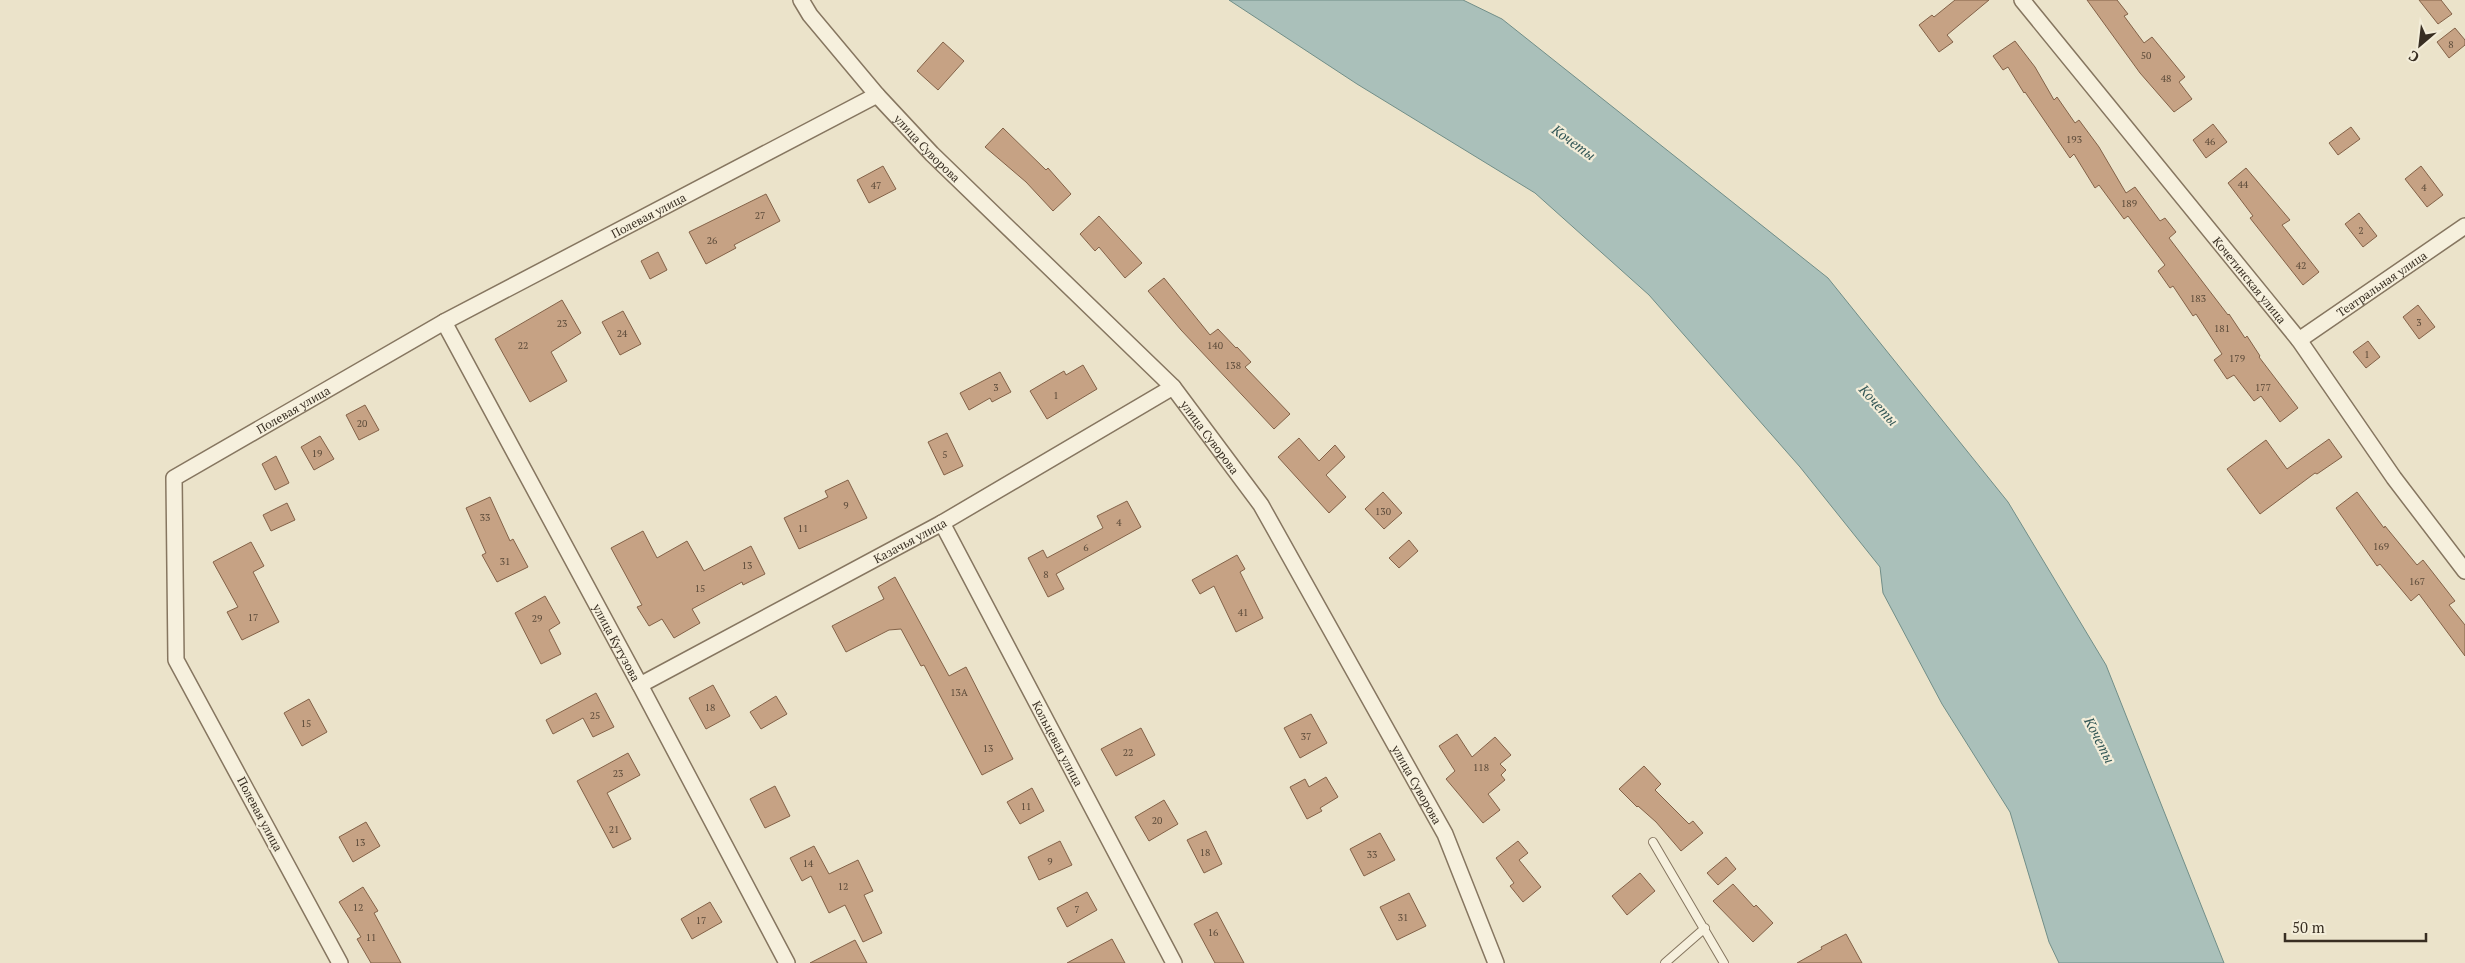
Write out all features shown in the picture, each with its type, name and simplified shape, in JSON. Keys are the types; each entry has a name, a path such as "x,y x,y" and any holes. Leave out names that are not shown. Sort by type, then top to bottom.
{"street":[{"name":"улица Суворова","path":"801,0 810,15 877,95 932,154 1173,387 1261,505 1445,834 1496,963"},
{"name":"Кочетинская улица","path":"2022,0 2299,340 2394,478 2465,571"},
{"name":"Полевая улица","path":"340,963 176,660 174,478 444,322 877,95"},
{"name":"Театральная улица","path":"2299,340 2465,226"},
{"name":"улица Кутузова","path":"444,322 640,685 787,963"},
{"name":"Казачья улица","path":"640,685 942,523 1173,387"},
{"name":"Кольцевая улица","path":"942,523 1174,963"}],"lane":[{"path":"1654,842 1724,963"},
{"path":"1665,963 1705,928"}],"water":[{"name":"Кочеты","path":"1229,0 1463,0 1502,19 1828,278 2008,502 2106,665 2224,963 2059,963 2049,942 2010,812 1942,704 1883,593 1880,567 1800,467 1649,295 1535,193 1357,84"}],"building":[{"path":"1955,0 1989,0 1947,35 1953,42 1939,52 1919,25 1932,15 1934,17"},
{"path":"2087,0 2117,0 2128,14 2124,16 2144,43 2152,37 2185,77 2179,82 2192,99 2174,112 2140,73"},
{"path":"2419,0 2441,0 2452,14 2438,24"},
{"path":"2455,28 2465,40 2465,45 2449,58 2437,42"},
{"path":"2015,41 2035,67 2054,100 2057,97 2075,123 2079,120 2099,147 2126,193 2135,187 2160,221 2165,218 2176,232 2169,238 2229,314 2245,338 2247,336 2259,357 2298,408 2280,422 2261,396 2254,401 2234,375 2227,379 2214,360 2222,354 2196,314 2193,316 2173,286 2170,288 2158,271 2165,265 2128,216 2124,219 2099,185 2095,188 2074,154 2070,158 2008,67 2003,70 1993,56"},
{"path":"943,42 964,61 938,90 917,71"},
{"path":"2213,124 2227,142 2206,158 2193,140"},
{"path":"2351,127 2360,139 2338,155 2329,143"},
{"path":"1003,128 1046,170 1048,168 1071,194 1053,211 1026,182 985,147"},
{"path":"883,166 896,189 869,203 857,180"},
{"path":"2421,166 2443,195 2427,207 2405,179"},
{"path":"2246,168 2290,220 2282,225 2319,272 2303,285 2250,218 2253,216 2228,183"},
{"path":"766,194 780,221 734,245 736,248 706,264 689,232"},
{"path":"2359,213 2377,236 2363,247 2345,224"},
{"path":"1099,216 1142,263 1125,278 1099,247 1095,251 1080,234"},
{"path":"658,252 667,270 650,279 641,261"},
{"path":"1164,278 1210,335 1218,329 1251,362 1245,367 1290,414 1274,429 1181,330 1148,291"},
{"path":"562,300 581,333 551,352 567,381 530,402 495,339"},
{"path":"2418,305 2435,327 2419,339 2403,317"},
{"path":"623,311 641,344 620,355 602,322"},
{"path":"2368,341 2380,357 2366,368 2353,352"},
{"path":"1083,365 1097,389 1047,419 1030,391 1064,371 1066,375"},
{"path":"1000,372 1011,392 992,402 990,398 969,410 960,393"},
{"path":"365,405 379,430 359,440 346,415"},
{"path":"947,433 963,466 944,475 928,442"},
{"path":"320,436 334,459 314,470 301,447"},
{"path":"1299,438 1319,461 1335,445 1345,457 1326,475 1346,497 1329,513 1278,457"},
{"path":"2329,439 2342,457 2317,474 2315,473 2260,514 2227,469 2266,440 2287,469"},
{"path":"276,456 289,483 275,490 262,464"},
{"path":"848,480 867,518 799,549 784,518 828,497 825,491"},
{"path":"1383,492 1402,513 1384,529 1365,509"},
{"path":"2357,492 2384,528 2385,526 2417,565 2423,560 2455,601 2449,605 2465,625 2465,656 2419,594 2411,601 2380,564 2377,566 2336,508"},
{"path":"490,497 510,541 513,539 528,567 497,582 482,555 486,553 466,508"},
{"path":"1127,501 1141,527 1056,574 1064,589 1048,597 1028,558 1043,550 1047,558 1103,528 1097,516"},
{"path":"287,503 295,520 271,531 263,515"},
{"path":"643,531 657,558 687,541 704,571 751,546 765,574 743,585 742,582 692,609 700,623 674,638 662,619 649,626 637,607 642,605 611,548"},
{"path":"1409,540 1418,551 1399,568 1389,558"},
{"path":"251,542 264,566 253,572 279,622 242,640 227,612 238,607 213,562"},
{"path":"1237,555 1245,569 1240,572 1263,618 1236,632 1214,586 1200,594 1192,580"},
{"path":"895,577 949,676 966,667 1013,759 982,775 924,665 921,666 901,629 889,630 846,652 832,626 884,599 878,587"},
{"path":"545,596 560,623 549,630 561,654 541,664 515,613"},
{"path":"713,685 730,716 706,729 689,698"},
{"path":"596,693 614,727 593,737 583,718 553,734 546,720"},
{"path":"776,696 787,714 761,729 750,712"},
{"path":"309,699 327,732 302,746 284,713"},
{"path":"1311,714 1327,743 1300,758 1284,728"},
{"path":"1141,728 1155,755 1116,776 1101,749"},
{"path":"1457,734 1472,757 1495,737 1511,755 1500,764 1506,770 1501,775 1505,780 1488,794 1500,810 1483,823 1446,779 1455,771 1439,746"},
{"path":"628,753 640,775 607,793 631,839 613,848 577,781"},
{"path":"1644,766 1661,784 1655,790 1689,824 1693,821 1703,833 1681,851 1656,822 1619,789"},
{"path":"1326,777 1338,797 1320,808 1322,811 1307,819 1290,787 1305,779 1309,787"},
{"path":"775,786 790,816 765,828 750,799"},
{"path":"1032,788 1044,811 1020,824 1007,802"},
{"path":"1164,800 1178,824 1149,841 1135,817"},
{"path":"366,822 380,846 353,862 339,837"},
{"path":"1206,831 1222,864 1204,873 1187,840"},
{"path":"1380,833 1395,860 1364,876 1350,849"},
{"path":"1060,841 1072,865 1039,880 1028,857"},
{"path":"1518,841 1528,853 1519,860 1541,887 1523,902 1510,886 1514,883 1496,858"},
{"path":"814,846 829,874 858,860 873,891 864,895 882,933 863,942 845,905 829,913 811,876 802,881 790,858"},
{"path":"1726,857 1736,869 1718,885 1707,873"},
{"path":"1640,873 1655,891 1627,915 1612,896"},
{"path":"1733,884 1754,907 1756,905 1773,923 1753,942 1713,901"},
{"path":"363,887 378,911 374,913 401,963 371,963 357,939 361,937 339,902"},
{"path":"1087,892 1097,910 1067,927 1057,908"},
{"path":"1409,893 1426,926 1397,940 1380,907"},
{"path":"710,902 722,922 692,939 681,919"},
{"path":"1217,912 1244,963 1215,963 1194,924"},
{"path":"1846,934 1862,963 1797,963 1822,949 1821,947"},
{"path":"1112,939 1125,963 1067,963"},
{"path":"855,940 867,963 810,963"}]}
